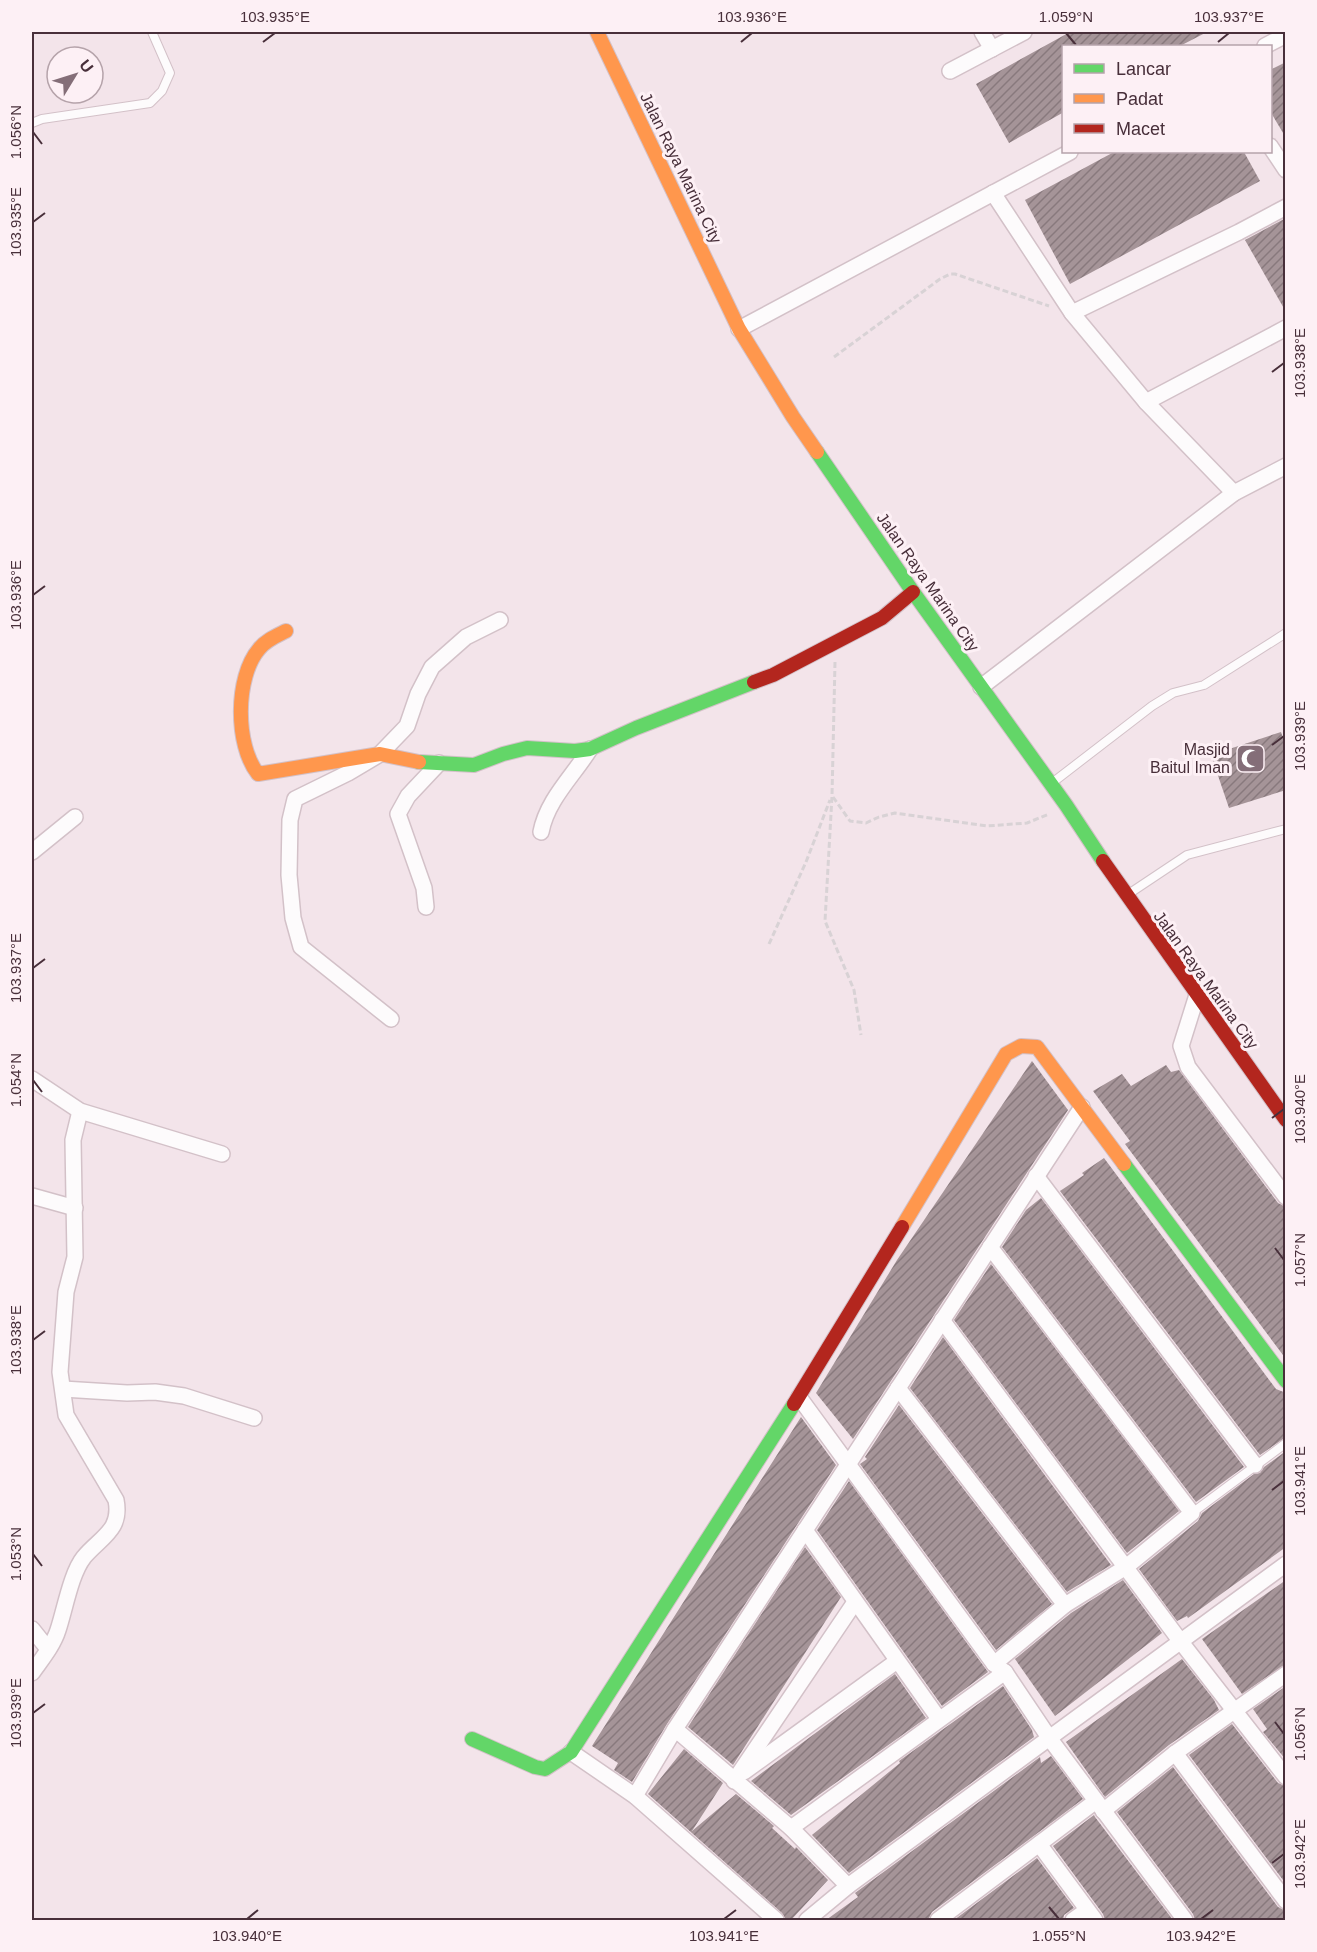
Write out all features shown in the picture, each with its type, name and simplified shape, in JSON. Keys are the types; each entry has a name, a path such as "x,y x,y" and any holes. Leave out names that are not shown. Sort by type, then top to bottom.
{"street":[{"name":"Jalan Raya Marina City","path":"597,32 739,329 793,417 913,592 1066,805 1126,896 1286,1120"},
{"path":"982,32 992,49"},
{"path":"950,70 1024,32"},
{"path":"1267,45 1286,36"},
{"path":"1272,149 1286,170"},
{"path":"739,329 1068,153"},
{"path":"993,193 1072,314 1146,402 1234,493"},
{"path":"1072,314 1286,207"},
{"path":"1146,402 1286,328"},
{"path":"981,687 1234,493 1286,466"},
{"path":"286,631 269,640 251,660 241,689 240,714 250,765 258,774 380,754 420,762 474,765 527,748 575,751 590,749 636,728 773,675 882,618 913,592"},
{"path":"391,1019 302,947 293,918 289,875 290,820 295,799 348,773 380,754 407,726 418,694 432,667 466,638 500,620"},
{"path":"540,832 550,805 578,769 590,749"},
{"path":"426,907 424,888 398,814 408,796 439,763"},
{"path":"32,852 75,817"},
{"path":"1197,995 1181,1046 1188,1067 1286,1197"},
{"path":"472,1739 535,1767 545,1768 571,1752 799,1397 1006,1054 1020,1046 1037,1047 1286,1381"},
{"path":"32,1079 80,1111 222,1154"},
{"path":"635,1796 675,1729 1082,1107"},
{"path":"32,1673 57,1633 77,1570 84,1557 110,1531 117,1520 118,1510 116,1500 66,1415 60,1372 66,1292 75,1257 73,1140 80,1111"},
{"path":"1036,1176 1256,1465"},
{"path":"32,1196 75,1208"},
{"path":"791,1828 939,1719 999,1668 1065,1605 1125,1567 1192,1514 990,1247"},
{"path":"942,1320 1181,1642 1283,1770"},
{"path":"898,1388 1065,1605"},
{"path":"63,1389 184,1396 254,1418"},
{"path":"799,1397 1185,1920"},
{"path":"805,1530 939,1719"},
{"path":"807,1920 849,1886 1286,1564"},
{"path":"734,1780 855,1602"},
{"path":"32,1629 48,1649"},
{"path":"734,1780 897,1661"},
{"path":"938,1920 1039,1844 1100,1806 1286,1674"},
{"path":"675,1729 791,1828 849,1886"},
{"path":"571,1752 635,1796 776,1920"},
{"path":"1175,1753 1286,1901"},
{"path":"1039,1844 1091,1915 1073,1920"}],"lane":[{"path":"32,123 42,119 150,103 162,91 170,73 152,32"},
{"path":"1051,784 1152,706 1173,693 1204,685 1286,633"},
{"path":"1126,896 1187,855 1286,829"},
{"path":"1192,1514 1286,1443"}],"path":[{"path":"834,357 950,274 1072,314"},
{"path":"836,643 832,796 825,921 854,990 861,1035"},
{"path":"832,796 850,821 866,823 895,813 987,826 1027,823 1066,805"},
{"path":"769,944 806,862 832,796"}],"building":[{"path":"1070,32 1207,32 1182,45 1062,45 1062,113 1009,143 976,84"},
{"path":"1286,62 1286,138 1272,114 1272,69"},
{"path":"1112,153 1245,153 1260,181 1070,284 1025,200"},
{"path":"1286,218 1286,312 1245,240"},
{"path":"1281,732 1286,748 1286,790 1229,808 1211,755"},
{"path":"1032,1061 1068,1110 853,1439 816,1393 897,1260"},
{"path":"1166,1065 1171,1072 1179,1070 1278,1203 1286,1207 1286,1359 1125,1144 1130,1141 1093,1091 1122,1074 1131,1086"},
{"path":"1104,1158 1276,1389 1286,1393 1286,1437 1260,1455 1060,1191"},
{"path":"1041,1198 1244,1467 1196,1502 1002,1247 1026,1210"},
{"path":"991,1264 1179,1511 1127,1553 954,1320"},
{"path":"943,1337 1111,1565 1067,1592 910,1388"},
{"path":"899,1405 1052,1604 996,1650 860,1464 867,1459 865,1457"},
{"path":"801,1417 836,1465 667,1724 632,1782 614,1770 618,1763 592,1746"},
{"path":"1286,1451 1286,1547 1188,1618 1187,1616 1177,1621 1139,1569 1198,1521 1202,1513 1254,1474 1260,1473 1264,1467"},
{"path":"849,1481 988,1672 942,1706 817,1530"},
{"path":"805,1547 841,1597 733,1765 688,1727"},
{"path":"1123,1580 1162,1633 1055,1716 1015,1659 1071,1613"},
{"path":"1286,1580 1286,1664 1242,1694 1202,1639"},
{"path":"1182,1659 1214,1700 1219,1710 1169,1745 1105,1797 1066,1742"},
{"path":"895,1674 926,1718 791,1815 751,1781"},
{"path":"1003,1686 1032,1730 1034,1737 849,1873 812,1835 900,1763 899,1761"},
{"path":"1286,1686 1286,1760 1263,1732 1267,1729 1253,1709"},
{"path":"1232,1724 1278,1783 1286,1786 1286,1884 1189,1755"},
{"path":"684,1749 723,1783 692,1831 736,1794 774,1826 772,1828 795,1849 796,1847 828,1880 791,1920 786,1920 782,1913 648,1794"},
{"path":"1051,1756 1083,1799 932,1912 928,1920 826,1920 858,1897 855,1893 1040,1757 1041,1763"},
{"path":"1173,1767 1278,1907 1286,1911 1286,1920 1195,1920 1193,1914 1117,1812"},
{"path":"1094,1815 1173,1920 1105,1920 1103,1914 1053,1846"},
{"path":"1037,1858 1074,1908 1064,1915 1063,1920 954,1920"}],"traffic: fast":[{"path":"817,452 1103,861"},
{"path":"419,762 474,765 527,748 575,751 590,749 636,728 754,682"},
{"path":"1124,1164 1286,1381"},
{"path":"472,1739 535,1767 545,1769 571,1752 794,1404"}],"traffic: slow":[{"path":"597,32 739,329 817,452"},
{"path":"286,631 259,649 245,676 242,693 242,729 250,761 258,774 380,754 419,762"},
{"path":"902,1227 1006,1054 1021,1046 1037,1047 1124,1164"}],"traffic: jam":[{"path":"754,682 773,675 882,618 913,592"},
{"path":"1103,861 1286,1120"},
{"path":"794,1404 902,1227"}],"place":[{"name":"Masjid Baitul Iman","path":"1251,758"}]}
